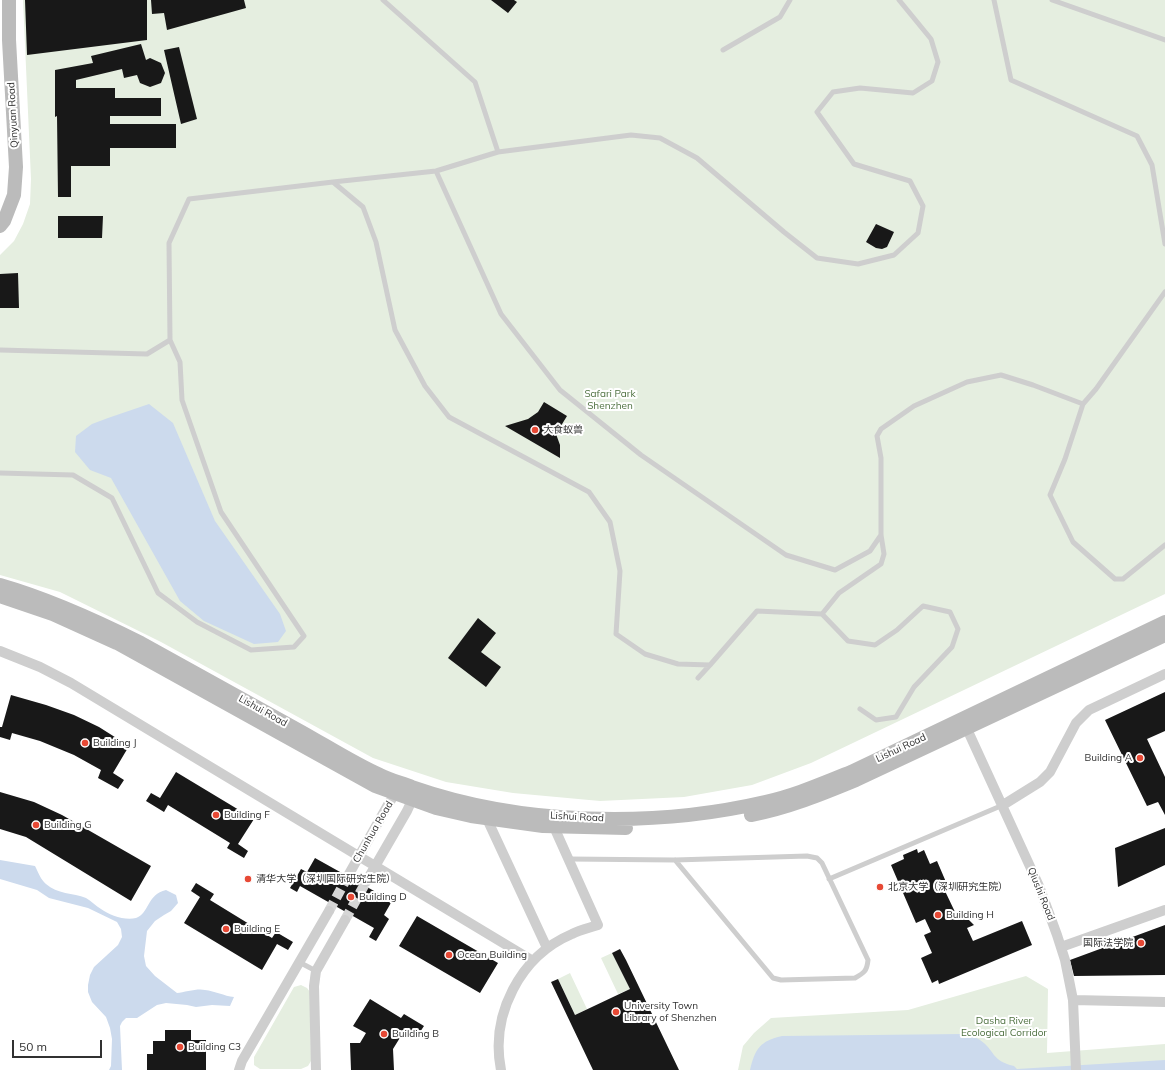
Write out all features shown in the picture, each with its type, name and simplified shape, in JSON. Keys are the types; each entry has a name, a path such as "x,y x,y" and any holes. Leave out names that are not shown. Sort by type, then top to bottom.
{"main road":[{"name":"Qinyuan Road","path":"0,226 4,221 14,195 16,167 9,40 5,4"},
{"name":"Lishui Road","path":"0,585 47,600 112,628 381,776 442,797 482,806 533,814 619,819 717,812 766,802 810,788 851,772 1165,622"},
{"name":"Lishui Road","path":"0,596 53,614 111,640 375,786 436,808 487,819 554,827 625,828 717,821 770,811 816,797 856,780 1165,635"}],"street":[{"path":"0,651 40,667 71,683 533,961"},
{"path":"1002,805 1040,782 1050,772 1076,723 1089,710 1165,674"},
{"name":"Qiushi Road","path":"967,728 1039,886 1061,947 1073,1000 1076,1070"},
{"name":"Chunhua Road","path":"349,874 395,794 408,785"},
{"path":"408,785 412,800"},
{"name":"Chunhua Road","path":"366,882 412,800"},
{"path":"487,819 547,948"},
{"path":"501,1070 499,1037 504,1009 516,984 533,961 547,948 571,934 598,925 554,827"},
{"path":"1061,947 1165,910"},
{"path":"239,1070 242,1061 328,911"},
{"path":"316,1070 314,986 316,971 345,920"},
{"path":"1073,1000 1165,1002"}],"lane":[{"path":"383,0 475,82 498,152"},
{"path":"723,50 780,17 790,0"},
{"path":"0,473 73,475 106,494 112,498 158,593 197,622 251,650 294,647 304,636 221,512 182,400 180,362 170,340 169,243 189,199 436,170 498,152 631,135 660,138 697,158 817,258 858,264 894,255 918,233 923,206 910,182 854,164 817,112 832,92 860,88 913,93 932,81 938,62 931,39 900,0"},
{"path":"994,0 1011,80 1137,136 1152,165 1165,244"},
{"path":"1052,0 1165,40"},
{"path":"436,170 501,314 560,390 641,455 786,555 835,570 870,551 881,535"},
{"path":"333,182 363,207 376,242 395,330 425,386 449,417 589,492 610,522 620,571 616,634 645,654 678,664 710,665"},
{"path":"1165,292 1096,389 1083,404 1065,460 1050,495 1073,542 1115,579 1123,579 1165,546"},
{"path":"0,350 147,354 170,340"},
{"path":"822,614 839,592 880,564 884,554 881,535 881,458 877,436 881,429 914,406 967,382 1001,375 1033,385 1083,404"},
{"path":"698,678 757,611 822,614 848,641 875,645 897,630 923,606 950,612 958,629 952,647 914,687 896,717 876,720 860,709"},
{"path":"829,879 1002,805"},
{"path":"568,859 675,860 807,856 817,858 822,863 868,960 867,969 864,974 855,978 780,980 773,978 675,860"},
{"path":"299,962 316,971"}],"green space":[{"name":"Safari Park Shenzhen","path":"23,0 1165,0 1165,594 811,763 752,785 684,797 600,801 513,793 446,782 373,758 161,642 60,592 0,575 0,255 14,241 23,224 30,204 31,179"},
{"path":"612,953 630,989 618,994 601,958"},
{"path":"570,973 587,1009 575,1015 558,979"},
{"name":"Dasha River Ecological Corridor","path":"1026,976 1048,989 1047,1053 1165,1044 1165,1070 738,1070 743,1046 754,1033 771,1018 908,1010"},
{"path":"301,985 307,988 310,992 311,1061 308,1066 301,1069 260,1069 254,1065 254,1057 294,987"}],"water":[{"path":"149,404 173,423 215,521 280,614 286,631 278,642 254,644 204,621 180,601 111,478 90,470 75,452 76,436 92,424"},
{"path":"0,860 35,866 46,884 55,890 86,898 104,911 127,919 140,916 155,896 160,892 166,890 176,895 178,903 171,911 155,921 147,931 144,956 146,966 155,976 177,993 199,989 212,991 234,997 230,1006 212,1005 196,1007 166,1003 157,1005 137,1018 126,1018 120,1026 122,1070 109,1070 111,1066 112,1039 110,1028 106,1017 92,1002 88,992 88,985 90,975 94,967 118,945 122,937 121,929 117,922 88,908 49,898 37,890 0,879"},
{"path":"962,1034 980,1040 997,1058 1017,1069 1165,1060 1165,1070 750,1070 754,1057 760,1047 768,1040 782,1036"}],"building":[{"path":"25,0 147,0 147,40 27,55"},
{"path":"151,0 244,0 246,8 167,30 164,13 152,14"},
{"path":"491,0 514,0 517,2 508,13"},
{"path":"141,44 146,60 150,58 161,63 165,73 161,83 150,87 140,83 137,75 124,78 122,69 76,80 76,88 115,88 115,98 161,98 161,116 110,116 110,124 176,124 176,148 110,148 110,166 71,166 71,197 58,197 55,70 93,63 91,56"},
{"path":"179,47 197,119 181,124 164,50"},
{"path":"58,216 103,216 102,238 58,238"},
{"path":"876,224 894,232 887,247 882,249 876,248 866,242"},
{"path":"18,273 19,308 0,308 0,274"},
{"name":"大食蚁兽","path":"544,402 567,416 556,434 560,445 560,458 505,426 528,419 538,412"},
{"path":"478,618 496,633 481,652 501,667 486,687 448,658"},
{"name":"Building A","path":"1165,692 1165,731 1147,739 1165,777 1165,815 1158,802 1147,806 1105,720"},
{"name":"Building J","path":"11,695 74,715 99,727 129,746 113,773 124,780 118,789 98,778 101,770 74,755 40,741 12,733 10,740 0,737 0,727 2,727"},
{"name":"Building F","path":"176,772 254,819 238,844 248,851 244,858 227,848 230,843 168,805 164,812 146,801 151,793 160,798"},
{"path":"0,792 34,802 62,815 151,866 131,901 26,837 0,829"},
{"path":"1165,828 1165,865 1118,887 1115,848"},
{"name":"Building H","path":"917,849 918,853 924,850 930,864 937,861 949,889 945,891 955,912 960,913 974,925 967,928 973,941 1022,921 1032,945 939,984 938,980 932,983 921,958 932,953 924,935 931,932 925,919 916,923 891,865 904,859 903,855"},
{"name":"Building D","path":"315,858 392,901 384,915 389,919 376,941 369,937 374,928 300,886 297,892 290,888 301,869 307,872"},
{"name":"Building E","path":"196,883 214,894 210,900 272,938 276,932 293,942 288,950 277,944 262,970 184,923 200,897 191,891"},
{"name":"Ocean Building","path":"417,916 498,963 480,993 399,946"},
{"name":"国际法学院","path":"1165,925 1165,975 1074,976 1070,960"},
{"name":"University Town Library of Shenzhen","path":"620,949 679,1070 593,1070 551,982 558,979 575,1015 630,989 612,953"},
{"name":"Building B","path":"370,999 401,1018 404,1014 424,1026 418,1035 406,1028 393,1049 394,1070 351,1070 350,1043 360,1043 366,1033 353,1026"},
{"name":"Building C3","path":"165,1030 191,1030 191,1040 206,1040 206,1070 147,1070 147,1054 153,1054 153,1041 165,1041"}],"tunnel":[{"path":"329,911 349,874"},
{"path":"345,920 366,882"}],"place":[{"name":"大食蚁兽","path":"535,430"},
{"name":"Building J","path":"85,743"},
{"name":"Building A","path":"1140,758"},
{"name":"Building F","path":"216,815"},
{"name":"Building G","path":"36,825"},
{"name":"清华大学（深圳国际研究生院）","path":"248,879"},
{"name":"北京大学（深圳研究生院）","path":"880,887"},
{"name":"Building D","path":"351,897"},
{"name":"Building H","path":"938,915"},
{"name":"Building E","path":"226,929"},
{"name":"国际法学院","path":"1141,943"},
{"name":"Ocean Building","path":"449,955"},
{"name":"University Town Library of Shenzhen","path":"616,1012"},
{"name":"Building B","path":"384,1034"},
{"name":"Building C3","path":"180,1047"}]}
